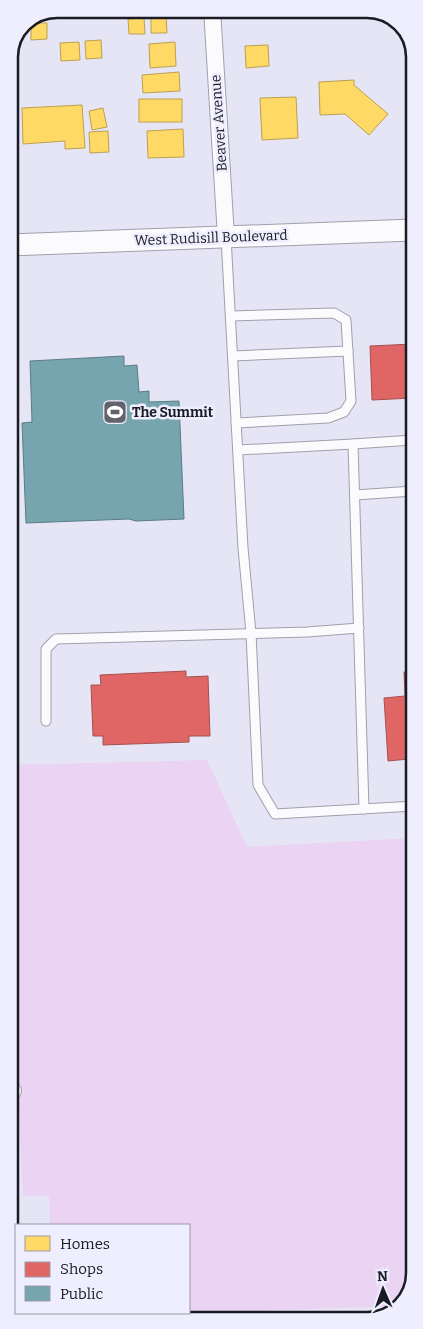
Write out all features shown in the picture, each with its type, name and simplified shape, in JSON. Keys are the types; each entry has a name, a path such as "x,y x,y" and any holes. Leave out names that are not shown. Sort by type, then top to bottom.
{"street":[{"name":"Beaver Avenue","path":"213,18 226,237"},
{"name":"West Rudisill Boulevard","path":"18,245 406,230"}],"lane":[{"path":"226,237 243,548 251,633 258,785 275,814 406,806"},
{"path":"231,316 334,313 346,320 351,401 344,412 328,418 236,423"},
{"path":"233,356 348,351"},
{"path":"238,450 406,440"},
{"path":"353,444 364,809"},
{"path":"355,495 406,491"},
{"path":"46,721 46,649 56,639 307,632 359,628"}],"shaded area":[{"path":"207,760 247,847 406,838 406,1273 400,1292 388,1305 236,1312 190,1311 190,1224 50,1224 49,1196 23,1196 18,1089 18,765"}],"building: Homes":[{"path":"144,18 145,34 129,34 128,19"},
{"path":"151,18 166,18 167,33 151,33"},
{"path":"36,23 47,23 47,39 31,40 31,27"},
{"path":"101,40 102,58 86,59 85,41"},
{"path":"79,42 80,60 61,61 60,43"},
{"path":"175,42 176,66 150,68 149,44"},
{"path":"268,45 269,66 246,68 245,46"},
{"path":"179,72 180,91 143,93 142,75"},
{"path":"354,80 354,85 388,114 369,135 345,114 320,115 319,82"},
{"path":"296,97 298,138 262,140 260,98"},
{"path":"139,99 182,99 182,122 139,122"},
{"path":"82,105 85,148 65,149 65,141 23,144 22,108"},
{"path":"103,108 107,127 92,130 89,111"},
{"path":"183,129 184,157 148,158 147,131"},
{"path":"108,131 109,152 90,153 89,132"}],"building: Shops":[{"path":"406,344 406,398 372,400 370,346"},
{"path":"186,671 186,677 208,676 210,736 189,736 189,742 103,745 103,736 93,736 91,685 101,685 100,675"},
{"path":"404,672 406,672 406,759 388,761 384,698 405,696"}],"building: Public":[{"path":"124,356 124,366 137,365 139,392 149,391 149,402 179,401 184,519 26,523 22,423 32,422 30,361"}],"place":[{"name":"The Summit","path":"115,412"}]}
